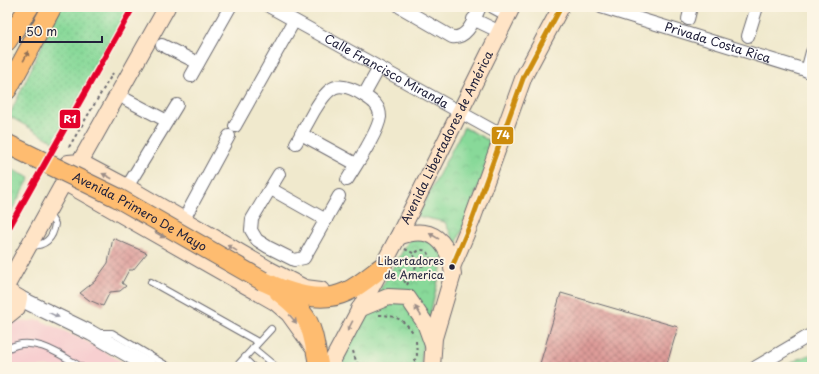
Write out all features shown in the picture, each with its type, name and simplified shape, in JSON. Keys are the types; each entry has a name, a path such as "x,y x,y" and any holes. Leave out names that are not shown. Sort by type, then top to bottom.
{"highway":[{"path":"7,41 29,7"},
{"path":"7,90 52,7"},
{"name":"Avenida Primero De Mayo","path":"7,144 116,197 266,275 300,295 329,297 346,293 382,268"},
{"name":"Avenida Primero De Mayo","path":"266,275 305,315 311,326 317,360"}],"main road":[{"path":"80,162 167,7"},
{"path":"452,267 503,136 524,76 561,7"},
{"name":"Avenida Libertadores de América","path":"382,268 461,113 510,11"},
{"path":"7,285 64,182 63,172 65,166 68,163 80,162 184,219 266,275"},
{"path":"64,182 275,302 297,324 317,360"},
{"path":"398,237 416,232 425,232 435,236 442,242 452,267 453,274 434,338 432,367"},
{"path":"329,367 382,268"},
{"path":"7,316 17,308 13,294"},
{"path":"359,309 388,297 408,298 425,323 433,347"}],"street":[{"name":"Calle Francisco Miranda","path":"270,7 503,136"},
{"path":"400,7 452,37 459,38 465,34 480,7"},
{"path":"493,7 510,11"},
{"name":"Privada Costa Rica","path":"601,7 809,72"},
{"path":"688,19 691,7"},
{"path":"748,36 757,7"},
{"path":"191,76 225,9"},
{"path":"474,19 500,32"},
{"path":"184,219 294,20"},
{"path":"162,45 198,63"},
{"path":"809,72 811,56"},
{"path":"360,93 376,66"},
{"path":"347,180 378,125 380,116 376,104 360,93 341,86 325,93 299,139 356,164"},
{"path":"127,100 167,121"},
{"path":"127,187 176,105"},
{"path":"279,174 252,219 251,230 257,240 294,260 304,258 339,196"},
{"path":"271,189 326,220"},
{"path":"266,275 273,250"},
{"path":"13,294 91,333 150,367"},
{"path":"756,367 812,334"}],"lane":[{"path":"151,282 258,342"},
{"path":"236,367 271,329"},
{"path":"91,333 112,333 169,367"},
{"path":"7,349 25,343 39,345 81,367"},
{"path":"253,348 276,367"},
{"path":"244,358 254,367"}],"path":[{"path":"69,147 116,69"},
{"path":"420,250 425,251 429,255 428,261 424,265 418,264 414,258 415,254 420,250"},
{"path":"373,318 380,315 393,316 403,321 410,328 417,345 417,355 412,367"},
{"path":"353,349 359,367"}],"shaded area":[{"path":"40,320 86,341 131,367 7,367 7,323"}],"green space":[{"path":"60,7 130,7 54,142 9,116"},
{"path":"464,127 495,144 456,245 445,222 417,216"},
{"path":"7,167 30,178 7,218"},
{"path":"427,233 445,252 423,344 421,367 338,367 378,293 411,237"},
{"path":"812,354 812,367 785,367 798,359"}],"building":[{"path":"113,238 147,253 133,270 129,270 122,283 126,286 120,291 110,292 103,306 89,300 80,293 95,281 108,263"},
{"path":"561,293 678,327 666,367 539,367"}],"transit line":[{"name":"R1","path":"7,231 133,7"},
{"name":"74","path":"452,267 472,220 524,76 561,7"}],"place":[{"name":"Libertadores de America","path":"452,267"}]}
